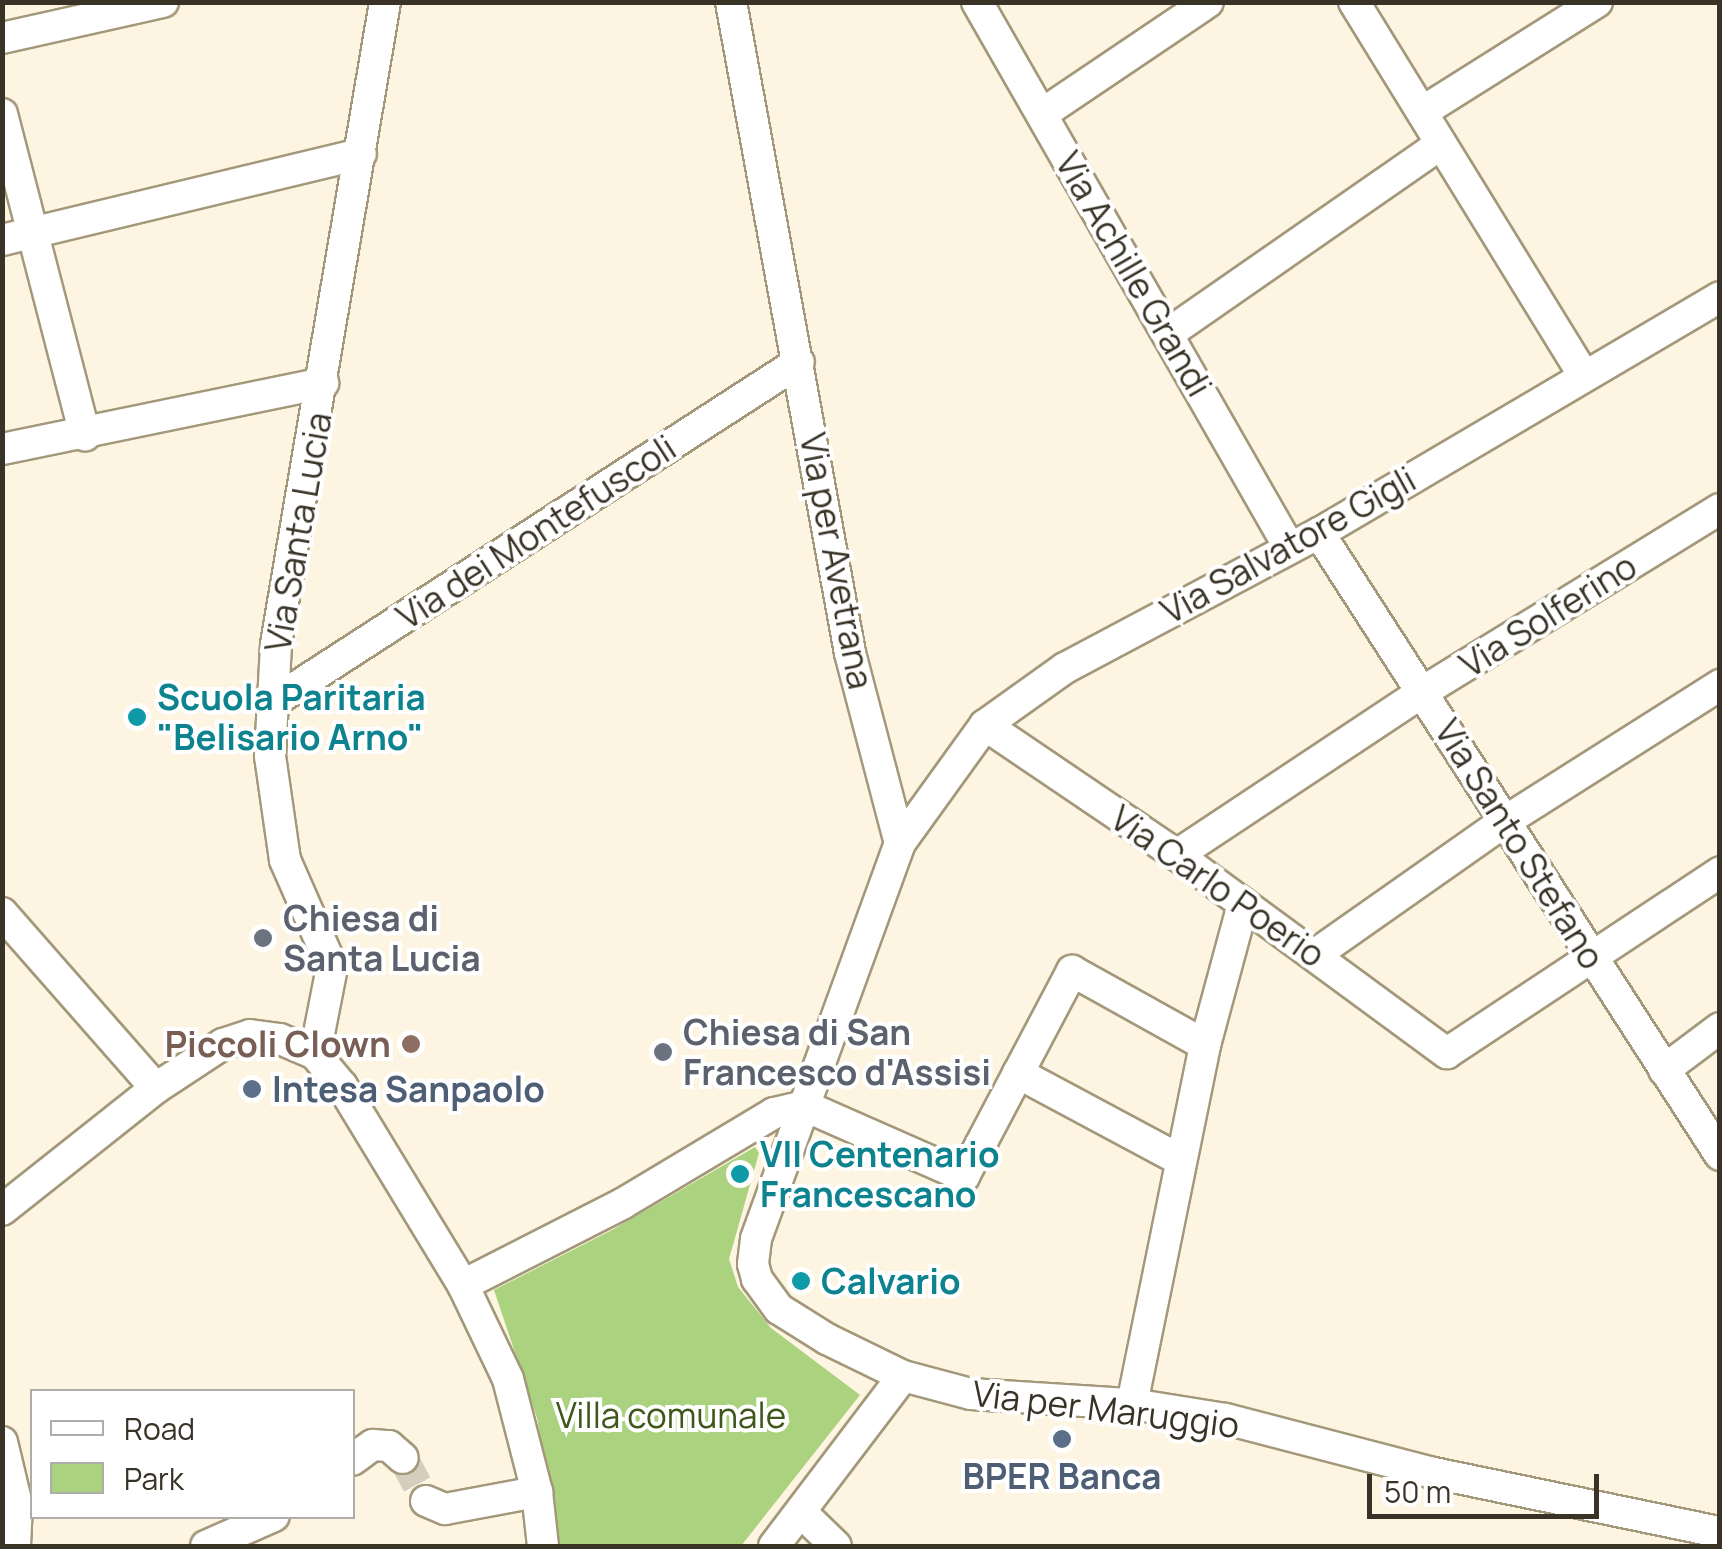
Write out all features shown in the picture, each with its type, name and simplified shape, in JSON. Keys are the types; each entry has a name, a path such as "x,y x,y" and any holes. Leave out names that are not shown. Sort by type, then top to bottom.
{"street":[{"path":"2,38 163,2"},
{"name":"Via Santa Lucia","path":"316,1054 332,967 285,860 270,756 272,702 276,644 385,2"},
{"name":"Via per Avetrana","path":"731,2 800,362 850,652 900,843"},
{"name":"Via Achille Grandi","path":"977,2 1170,333 1289,547"},
{"path":"1042,114 1208,2"},
{"path":"1354,2 1584,376"},
{"path":"1422,112 1598,2"},
{"path":"2,114 16,237 85,435"},
{"path":"1170,333 1441,144"},
{"path":"16,237 361,154"},
{"name":"Via Salvatore Gigli","path":"900,843 985,726 1065,668 1319,534 1584,376 1716,306"},
{"name":"Via dei Montefuscoli","path":"272,702 800,362"},
{"path":"2,449 85,435 323,383"},
{"name":"Via Solferino","path":"1177,855 1424,691 1720,510"},
{"name":"Via Santo Stefano","path":"1319,534 1720,1154"},
{"path":"1316,954 1504,822 1720,685"},
{"name":"Via Carlo Poerio","path":"985,726 1177,855 1447,1053 1590,954"},
{"path":"805,1106 900,843"},
{"path":"1590,954 1720,872"},
{"path":"1132,1404 1205,1046 1243,904"},
{"path":"2,914 156,1088"},
{"path":"463,1284 622,1204 774,1113 805,1106 964,1176 1072,972 1205,1046"},
{"path":"1664,1070 1720,1028"},
{"path":"2,1210 200,1057 250,1035 280,1038 316,1054 342,1086 463,1284 508,1378 537,1492 542,1546"},
{"path":"1018,1073 1180,1160"},
{"name":"Via per Maruggio","path":"805,1106 756,1239 754,1264 758,1279 779,1309 827,1340 903,1376 971,1394 1132,1404 1226,1419 1430,1472 1720,1532"},
{"path":"774,1546 903,1376"},
{"path":"13,1444 15,1546"},
{"path":"363,1452 389,1446 403,1458"},
{"path":"426,1502 444,1509 537,1492"},
{"path":"802,1513 836,1546"},
{"path":"206,1546 267,1519"}],"green space":[{"name":"Villa comunale","path":"755,1147 759,1153 729,1259 738,1287 771,1328 860,1395 741,1546 559,1546 537,1418 494,1290 612,1230"}],"tunnel":[{"path":"403,1458 426,1501"}],"place":[{"name":"Scuola Paritaria \"Belisario Arno\"","path":"137,717"},
{"name":"Chiesa di Santa Lucia","path":"263,938"},
{"name":"Piccoli Clown","path":"411,1044"},
{"name":"Chiesa di San Francesco d'Assisi","path":"663,1052"},
{"name":"Intesa Sanpaolo","path":"252,1089"},
{"name":"VII Centenario Francescano","path":"740,1174"},
{"name":"Calvario","path":"801,1281"},
{"name":"BPER Banca","path":"1062,1439"}]}
